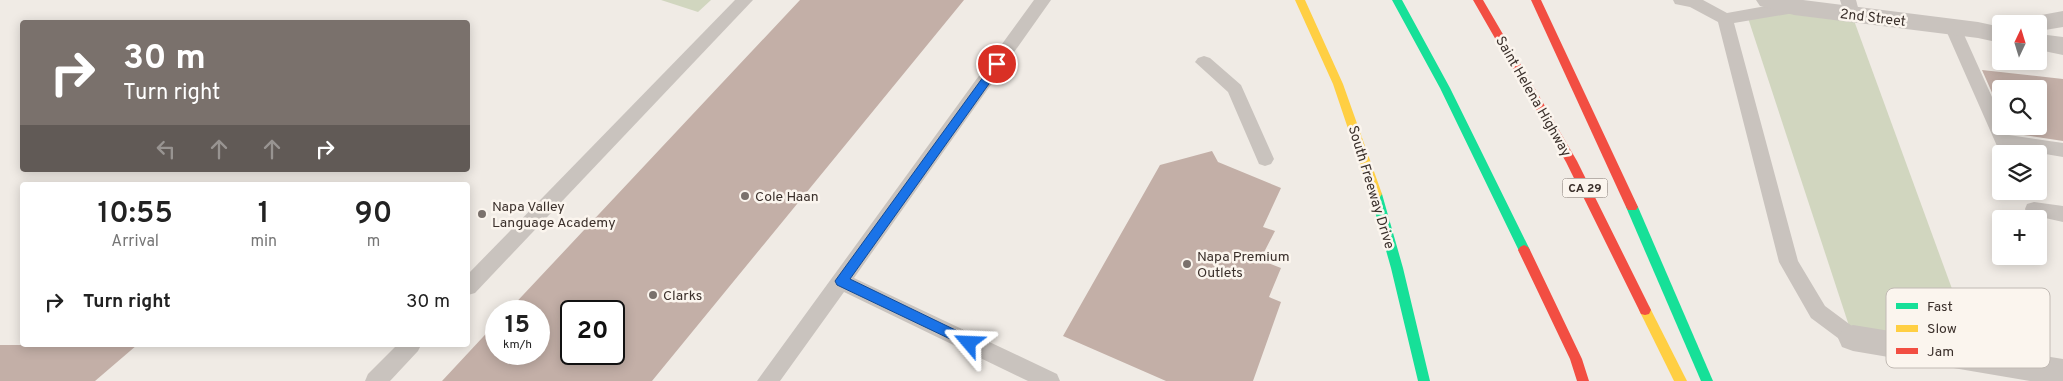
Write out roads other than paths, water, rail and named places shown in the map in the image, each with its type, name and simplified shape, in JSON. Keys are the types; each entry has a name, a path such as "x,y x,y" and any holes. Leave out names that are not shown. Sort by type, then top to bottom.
{"main road":[{"name":"South Freeway Drive","path":"1300,0 1320,40 1355,127 1387,230 1424,381"},
{"path":"1397,0 1414,29 1486,171 1576,359 1583,381"},
{"name":"Saint Helena Highway","path":"1478,0 1571,161 1681,381"},
{"path":"1536,0 1617,173 1707,381"},
{"path":"1410,49 1486,171"}],"street":[{"name":"2nd Street","path":"1768,0 1794,7 1850,7 1953,28 1992,31"},
{"path":"2048,22 2063,19"},
{"path":"2048,44 2063,46"},
{"path":"1853,338 1886,344"},
{"path":"2028,368 2063,374"}],"lane":[{"path":"470,285 745,0"},
{"path":"768,381 1044,0"},
{"path":"1681,0 1694,2 1725,19 1794,7"},
{"path":"1725,19 1789,262 1818,312 1853,338"},
{"path":"1953,28 2003,141 2063,150"},
{"path":"1204,62 1235,89 1265,159"},
{"path":"2034,209 2063,214"},
{"path":"842,281 1049,381"},
{"path":"376,381 409,347"}],"place":[{"name":"Cole Haan","path":"745,196"},
{"name":"Napa Valley Language Academy","path":"482,214"},
{"name":"Napa Premium Outlets","path":"1187,264"},
{"name":"Clarks","path":"653,295"}]}
